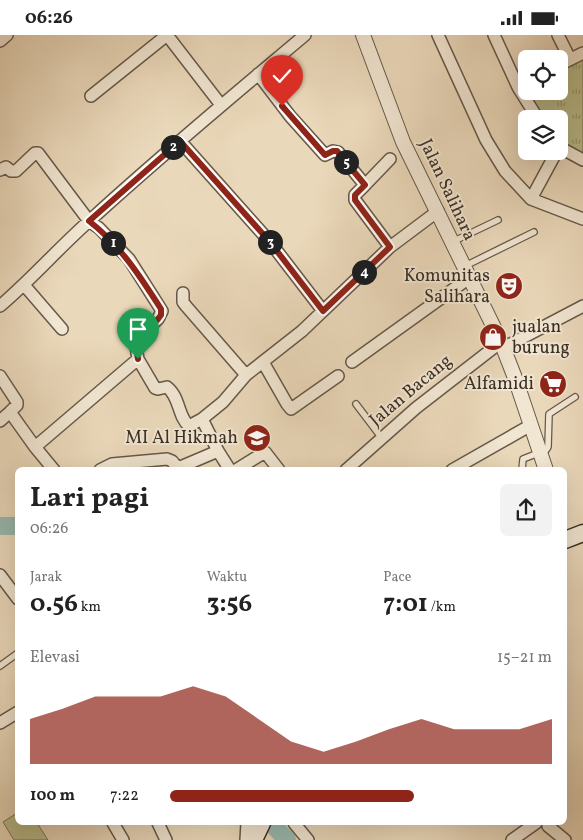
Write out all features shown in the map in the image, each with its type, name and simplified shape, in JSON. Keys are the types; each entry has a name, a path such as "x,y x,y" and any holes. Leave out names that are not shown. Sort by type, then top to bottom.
{"main road":[{"path":"567,527 583,522"},
{"path":"567,539 583,533"}],"street":[{"path":"0,41 7,35"},
{"path":"91,96 167,35 222,105"},
{"path":"0,306 89,221 305,35"},
{"name":"Jalan Salihara","path":"363,35 404,142 502,345 545,467"},
{"path":"438,35 494,155 514,181 531,199 583,219"},
{"path":"494,35 518,78"},
{"path":"558,35 570,59 583,53"},
{"path":"258,75 290,116 323,153 326,155 337,151 365,185"},
{"path":"180,141 270,242 323,311"},
{"path":"0,170 5,167 11,171 16,171 35,153 38,153 89,221 99,228 129,259 161,309 161,315 158,319 135,340 138,359 155,388 167,387 171,390 188,426 202,419 228,397 246,375 302,331 390,247 438,211"},
{"path":"568,153 583,160"},
{"path":"390,159 355,195 355,200 390,247"},
{"path":"531,199 552,160"},
{"path":"352,362 466,273"},
{"path":"24,285 62,329"},
{"path":"183,293 183,302 186,306 246,375"},
{"name":"Jalan Bacang","path":"349,467 381,437 481,356 583,306"},
{"path":"35,447 138,359"},
{"path":"263,362 286,404 291,409 338,376"},
{"path":"0,376 17,402 17,405 0,421"},
{"path":"10,412 52,467"},
{"path":"202,419 228,467"},
{"path":"457,467 531,425"},
{"path":"182,467 218,451"},
{"path":"241,467 265,451 277,467"},
{"path":"106,467 112,464 167,459 172,461 176,467"},
{"path":"0,575 15,595"},
{"path":"0,723 15,714"},
{"path":"114,825 123,840"},
{"path":"159,825 166,840"},
{"path":"296,825 308,840"},
{"path":"512,840 533,825"},
{"path":"548,826 564,840"}],"lane":[{"path":"452,242 498,221"},
{"path":"466,273 534,232"},
{"path":"522,467 523,459 539,451 546,450 548,447 549,414 575,397"},
{"path":"356,404 381,437"},
{"path":"0,666 15,655"}],"green space":[{"path":"583,54 583,153 568,145 568,110 540,110 533,100 568,100 568,62"},
{"path":"15,814 15,825 38,825 48,840 14,840 3,822"}],"waterway":[{"path":"0,526 15,526"},
{"path":"273,825 287,840"}],"place":[{"name":"Komunitas Salihara","path":"509,286"},
{"name":"jualan burung","path":"493,337"},
{"name":"Alfamidi","path":"553,384"},
{"name":"MI Al Hikmah","path":"257,438"}],"route":[{"path":"138,359 134,342 139,335 158,319 161,315 161,309 129,259 99,228 89,221 180,141 270,242 323,311 390,247 355,200 355,195 365,185 337,151 325,155 282,106"}]}
